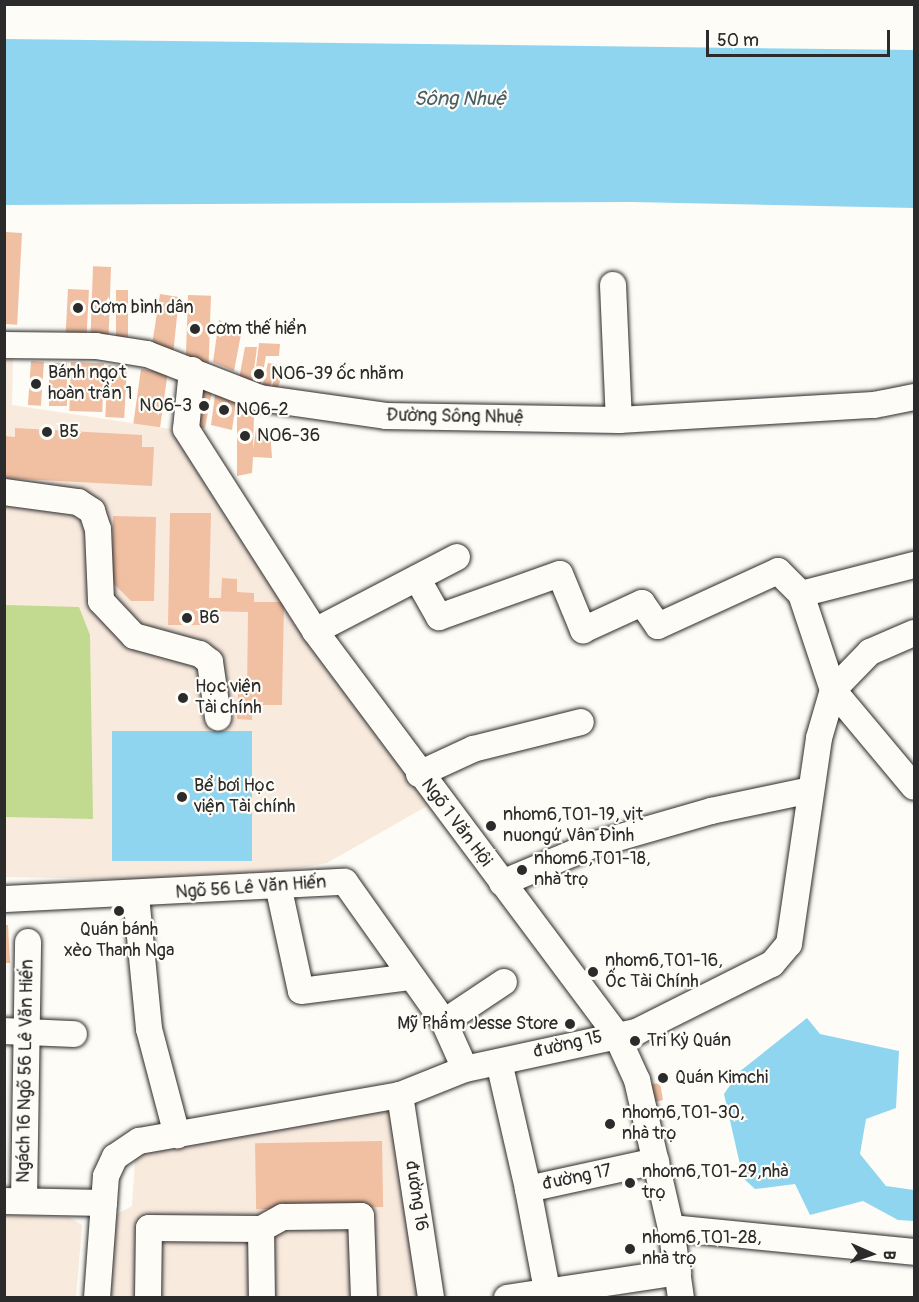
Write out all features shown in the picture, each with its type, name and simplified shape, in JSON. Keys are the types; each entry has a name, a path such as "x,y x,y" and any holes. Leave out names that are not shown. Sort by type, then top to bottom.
{"street":[{"path":"613,285 619,420"},
{"name":"Đường Sông Nhuệ","path":"4,345 96,346 147,354 260,398 303,408 386,416 619,420 874,405 915,397"},
{"name":"Ngõ 1 Văn Hội","path":"192,370 186,429 315,632 419,774 616,1034 637,1080 671,1228 681,1298"},
{"path":"4,492 78,502 92,511 98,529 101,601 134,636 200,654 210,662 218,717"},
{"path":"315,632 457,557"},
{"path":"801,594 915,566"},
{"path":"417,578 439,617 560,574 583,630 642,603 658,626 778,571 801,594 833,690 915,787"},
{"path":"833,690 870,652 915,633"},
{"name":"đường 15","path":"97,1298 106,1176 116,1157 139,1142 400,1095 465,1069 616,1034 636,1032 772,964 789,944 811,790 833,690"},
{"path":"419,774 473,748 581,722"},
{"path":"502,883 522,870 604,842 711,811 811,790"},
{"name":"Ngõ 56 Lê Văn Hiến","path":"4,899 136,896 345,882 444,1022 465,1069"},
{"path":"278,885 301,991 411,977"},
{"path":"136,896 149,1029 177,1135"},
{"name":"Ngách 16 Ngõ 56 Lê Văn Hiến","path":"14,1201 15,1032 28,942"},
{"path":"444,1022 504,982"},
{"path":"15,1032 74,1034"},
{"path":"499,1062 528,1189"},
{"name":"đường 16","path":"400,1095 431,1298"},
{"name":"đường 17","path":"548,1290 528,1189 656,1161"},
{"path":"14,1201 104,1203"},
{"path":"148,1298 149,1228 261,1229 283,1217 361,1216 364,1298"},
{"path":"671,1228 915,1252"},
{"path":"261,1229 262,1298"},
{"path":"507,1298 678,1272"}],"shaded area":[{"name":"Học viện Tài chính","path":"4,355 13,355 12,405 178,430 436,801 327,863 230,881 5,877"},
{"path":"395,1106 427,1297 92,1298 100,1223 132,1206 136,1145"},
{"path":"5,1215 69,1217 82,1225 76,1297 5,1297"}],"green space":[{"path":"5,605 79,607 90,635 93,819 5,817"}],"water":[{"name":"Sông Nhuệ","path":"5,39 914,50 914,208 631,202 5,205"},
{"name":"Bể bơi Học viện Tài chính","path":"112,731 252,731 252,861 112,861"},
{"path":"807,1018 820,1034 899,1051 896,1108 866,1119 860,1154 886,1186 914,1190 914,1221 898,1220 863,1201 810,1215 795,1184 755,1189 743,1178 724,1094 739,1072"}],"building":[{"path":"5,232 22,233 17,325 4,324"},
{"path":"93,266 111,267 108,345 90,344"},
{"name":"Cơm bình dân","path":"68,289 89,290 86,342 65,341"},
{"path":"116,290 128,290 128,345 116,345"},
{"path":"160,294 179,297 173,355 151,351"},
{"name":"cơm thế hiển","path":"188,295 211,296 209,363 186,362"},
{"path":"219,320 242,329 234,371 213,362"},
{"name":"N06-39 ốc nhăm","path":"259,343 280,344 279,356 266,356 259,392 253,391"},
{"path":"245,347 257,347 252,386 239,379"},
{"name":"Bánh ngọt hoàn trần 1","path":"31,361 44,362 41,406 28,405"},
{"path":"71,362 104,363 102,412 69,411"},
{"path":"49,363 67,363 67,406 49,406"},
{"path":"268,363 277,365 268,393 261,392"},
{"path":"108,365 127,366 124,418 105,417"},
{"path":"279,365 285,367 275,395 270,394"},
{"path":"141,369 168,373 160,427 133,423"},
{"name":"N06-3","path":"201,381 213,385 205,428 197,427"},
{"name":"N06-2","path":"216,388 237,395 232,430 211,425"},
{"name":"N06-36","path":"237,414 254,415 253,450 256,429 270,428 272,458 253,457 252,473 237,476"},
{"name":"B5","path":"15,428 142,435 142,447 154,447 152,486 4,478 4,436 15,437"},
{"name":"B6","path":"170,513 211,513 209,598 221,598 222,578 237,579 237,592 254,593 254,602 284,602 282,705 252,705 252,720 237,719 238,694 247,694 248,612 207,611 206,625 168,625"},
{"path":"113,516 156,517 154,601 131,601 112,582"},
{"path":"4,925 8,925 10,963 4,963"},
{"path":"660,1083 663,1100 647,1104 643,1085"},
{"path":"382,1141 383,1207 256,1209 255,1143"}],"place":[{"name":"Cơm bình dân","path":"78,308"},
{"name":"cơm thế hiển","path":"195,329"},
{"name":"N06-39 ốc nhăm","path":"259,374"},
{"name":"Bánh ngọt hoàn trần 1","path":"36,384"},
{"name":"N06-3","path":"204,406"},
{"name":"N06-2","path":"224,410"},
{"name":"B5","path":"47,432"},
{"name":"N06-36","path":"245,436"},
{"name":"B6","path":"187,618"},
{"name":"Học viện Tài chính","path":"183,698"},
{"name":"Bể bơi Học viện Tài chính","path":"182,797"},
{"name":"nhom6,T01-19, vịt nuongứ Vân Đình","path":"491,826"},
{"name":"nhom6,T01-18, nhà trọ","path":"522,870"},
{"name":"Quán bánh xèo Thanh Nga","path":"119,911"},
{"name":"nhom6,T01-16, Ốc Tài Chính","path":"593,972"},
{"name":"Mỹ Phẩm Jesse Store","path":"570,1024"},
{"name":"Tri Kỷ Quán","path":"635,1041"},
{"name":"Quán Kimchi","path":"663,1078"},
{"name":"nhom6,T01-30, nhà trọ","path":"610,1124"},
{"name":"nhom6,T01-29,nhà trọ","path":"630,1183"},
{"name":"nhom6,T01-28, nhà trọ","path":"630,1249"}]}
